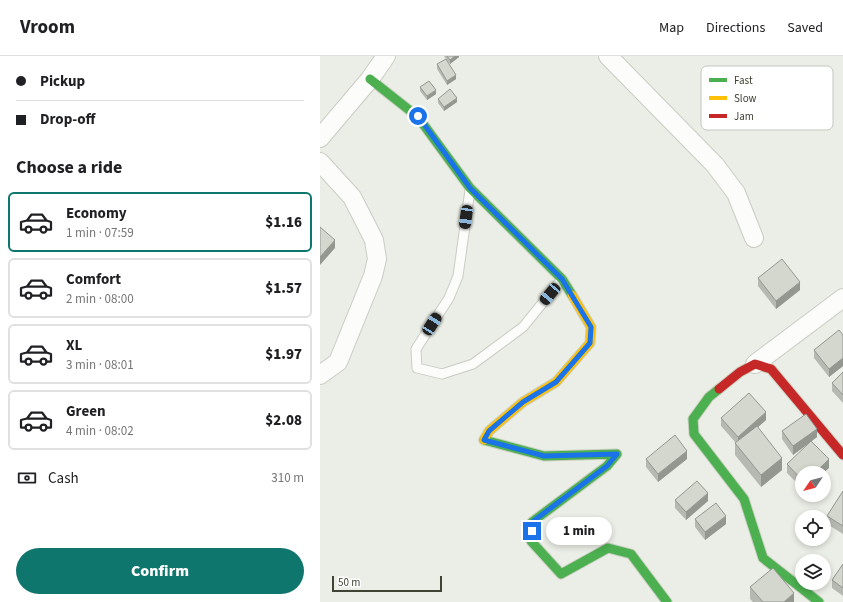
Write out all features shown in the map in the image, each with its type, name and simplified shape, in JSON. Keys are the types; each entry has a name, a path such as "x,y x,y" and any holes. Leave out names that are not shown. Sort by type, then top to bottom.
{"street":[{"path":"320,138 370,79 386,56"},
{"path":"608,56 715,165 736,193 754,238"},
{"path":"370,79 418,116 470,188 562,279 591,327 590,343 556,382 523,402 489,431 484,440 544,456 617,454 607,466 532,522 531,541 561,574 608,548 631,554 667,602"},
{"path":"320,162 352,197 374,240 377,259 373,276 338,362 320,375"},
{"path":"819,602 763,558 744,499 694,434 693,419 709,397 740,372 755,364 843,298"},
{"path":"755,364 771,369 843,455"}],"lane":[{"path":"470,188 458,276 449,298 416,349 417,368 442,374 473,364 523,327 562,279"}],"building":[{"path":"447,56 455,56 450,60"},
{"path":"446,59 456,75 447,81 437,64"},
{"path":"429,81 436,90 427,96 420,87"},
{"path":"450,89 457,98 444,107 438,99"},
{"path":"320,227 335,240 320,257"},
{"path":"782,259 800,282 776,301 758,278"},
{"path":"839,330 843,335 843,358 829,369 814,350"},
{"path":"843,372 843,395 832,383"},
{"path":"749,393 766,412 738,437 721,418"},
{"path":"806,414 817,429 793,446 782,431"},
{"path":"757,426 782,458 761,475 735,443"},
{"path":"675,435 687,451 658,474 646,459"},
{"path":"811,441 829,459 822,466 795,466 795,473 787,464"},
{"path":"697,481 708,493 686,512 675,500"},
{"path":"843,491 843,526 831,518 831,510"},
{"path":"716,503 726,516 705,532 695,519"},
{"path":"843,564 843,588 832,580"},
{"path":"773,568 794,593 784,602 763,602 750,587"}],"traffic: fast":[{"path":"370,79 418,117 470,188 562,279 572,295"},
{"path":"719,389 709,397 693,419 694,434 744,499 763,558 819,602"},
{"path":"484,440 544,456 617,454 607,466 532,522 531,541 561,574 608,548 631,554 667,602"}],"traffic: slow":[{"path":"484,440 489,431 523,402 556,382 590,343 591,327 572,295"}],"traffic: jam":[{"path":"719,389 740,372 755,364 771,369 843,455"}],"route":[{"path":"418,116 470,188 562,279 591,327 590,343 556,382 523,402 489,431 484,440 544,456 617,454 607,466 532,522 532,531"}]}
